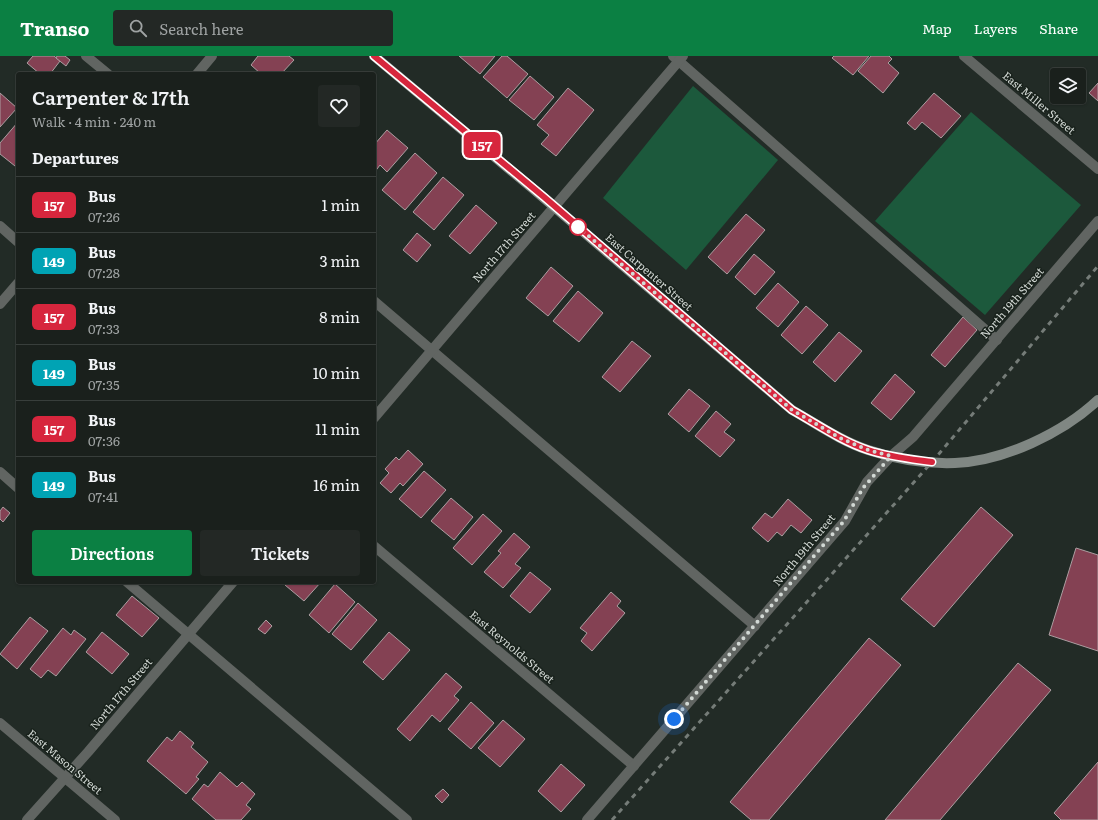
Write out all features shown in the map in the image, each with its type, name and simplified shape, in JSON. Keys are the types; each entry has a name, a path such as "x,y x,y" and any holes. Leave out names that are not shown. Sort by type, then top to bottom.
{"street":[{"path":"86,56 106,72"},
{"path":"199,72 212,56"},
{"name":"East Carpenter Street","path":"374,56 555,207 792,410 840,438 868,450 891,456 932,462 956,463 983,459 1009,451 1050,434 1077,418 1098,400"},
{"name":"East Miller Street","path":"965,56 1098,169"},
{"path":"679,57 997,340"},
{"name":"North 17th Street","path":"376,416 555,207 679,57"},
{"name":"North 19th Street","path":"587,820 844,521 863,488 891,456 913,437 1098,221"},
{"path":"0,226 16,240"},
{"path":"0,304 16,285"},
{"path":"376,303 755,626"},
{"path":"0,472 16,486"},
{"name":"East Reynolds Street","path":"376,548 634,766"},
{"path":"130,584 407,820"},
{"name":"North 17th Street","path":"27,820 65,778 230,584"},
{"name":"East Mason Street","path":"0,723 116,820"}],"green space":[{"path":"693,86 778,160 686,270 603,198"},
{"path":"971,112 1081,205 985,315 875,221"}],"building":[{"path":"33,56 54,56 60,61 52,72 38,72 27,63"},
{"path":"57,56 65,56 70,60 66,66 56,58"},
{"path":"258,56 289,56 294,60 283,72 259,72 251,65"},
{"path":"459,56 495,56 480,74"},
{"path":"502,56 507,56 528,74 507,98 483,77"},
{"path":"834,56 869,56 853,75 832,58"},
{"path":"871,56 889,56 892,59 888,63 899,73 883,93 858,71"},
{"path":"530,76 554,97 534,120 509,100"},
{"path":"1098,83 1098,101 1089,93"},
{"path":"568,88 594,110 556,156 541,144 549,135 537,125"},
{"path":"0,93 16,107 16,109 0,127"},
{"path":"934,93 961,116 941,138 922,122 915,130 907,123"},
{"path":"16,124 15,166 0,154 0,143"},
{"path":"387,130 408,148 387,172 380,165 376,170 376,143"},
{"path":"415,153 437,173 405,210 382,190"},
{"path":"443,177 464,195 434,230 413,212"},
{"path":"476,205 497,223 470,254 449,236"},
{"path":"746,214 765,230 727,274 708,257"},
{"path":"417,233 431,245 417,262 403,250"},
{"path":"754,254 775,272 755,295 735,277"},
{"path":"551,267 573,286 548,316 526,298"},
{"path":"778,283 799,302 778,327 756,308"},
{"path":"578,291 603,313 579,342 553,321"},
{"path":"806,306 828,325 802,354 781,335"},
{"path":"963,317 977,330 945,367 931,355"},
{"path":"839,332 862,351 835,382 813,362"},
{"path":"632,341 651,356 620,392 602,377"},
{"path":"895,374 915,392 891,420 871,403"},
{"path":"689,389 710,406 689,432 668,414"},
{"path":"716,411 731,424 724,432 735,440 720,457 695,436"},
{"path":"408,450 423,464 403,486 400,483 391,493 380,483 389,473 385,469 396,457 399,460"},
{"path":"424,471 446,490 421,518 399,499"},
{"path":"451,498 473,517 454,540 431,521"},
{"path":"788,499 812,520 801,533 791,525 782,536 777,532 768,542 752,528 765,513 772,518"},
{"path":"3,507 10,513 3,522 0,519 0,511"},
{"path":"981,507 1013,535 934,627 901,599"},
{"path":"483,514 502,531 472,565 453,548"},
{"path":"514,533 530,547 515,564 521,568 503,588 484,572 501,553 498,551"},
{"path":"1076,548 1098,555 1098,651 1049,635"},
{"path":"530,572 551,589 530,613 510,596"},
{"path":"286,584 319,584 304,601 285,585"},
{"path":"335,584 355,602 329,633 309,615"},
{"path":"611,592 621,601 617,606 625,613 592,651 581,641 587,633 580,628"},
{"path":"132,596 159,618 142,637 116,615"},
{"path":"358,603 377,620 351,650 332,634"},
{"path":"30,617 48,631 17,669 0,654"},
{"path":"266,620 272,626 265,634 258,629"},
{"path":"63,628 71,635 74,630 86,639 56,676 48,670 41,678 30,669"},
{"path":"102,632 129,654 112,674 86,652"},
{"path":"389,632 410,650 383,680 363,662"},
{"path":"869,638 901,665 769,820 751,820 730,802"},
{"path":"1018,663 1051,690 940,820 885,820"},
{"path":"446,673 462,687 454,696 459,700 440,722 432,715 410,741 397,729"},
{"path":"471,702 494,723 471,749 448,729"},
{"path":"503,720 525,739 500,767 478,748"},
{"path":"180,731 194,743 191,747 208,762 196,777 199,779 186,794 147,761 167,737 172,741"},
{"path":"1098,762 1098,820 1061,820 1054,813"},
{"path":"561,764 585,785 561,812 538,791"},
{"path":"220,772 237,787 242,782 255,794 246,805 251,809 241,820 216,820 192,799 204,784 208,787"},
{"path":"443,789 449,795 442,803 435,796"}],"railway":[{"path":"612,820 932,462 1098,266"}],"bus line":[{"name":"157","path":"374,56 544,197 792,410 840,438 868,450 891,456 932,462"}],"route":[{"path":"578,227 792,410 840,438 868,450 891,456 867,482 844,521 674,719"}]}
